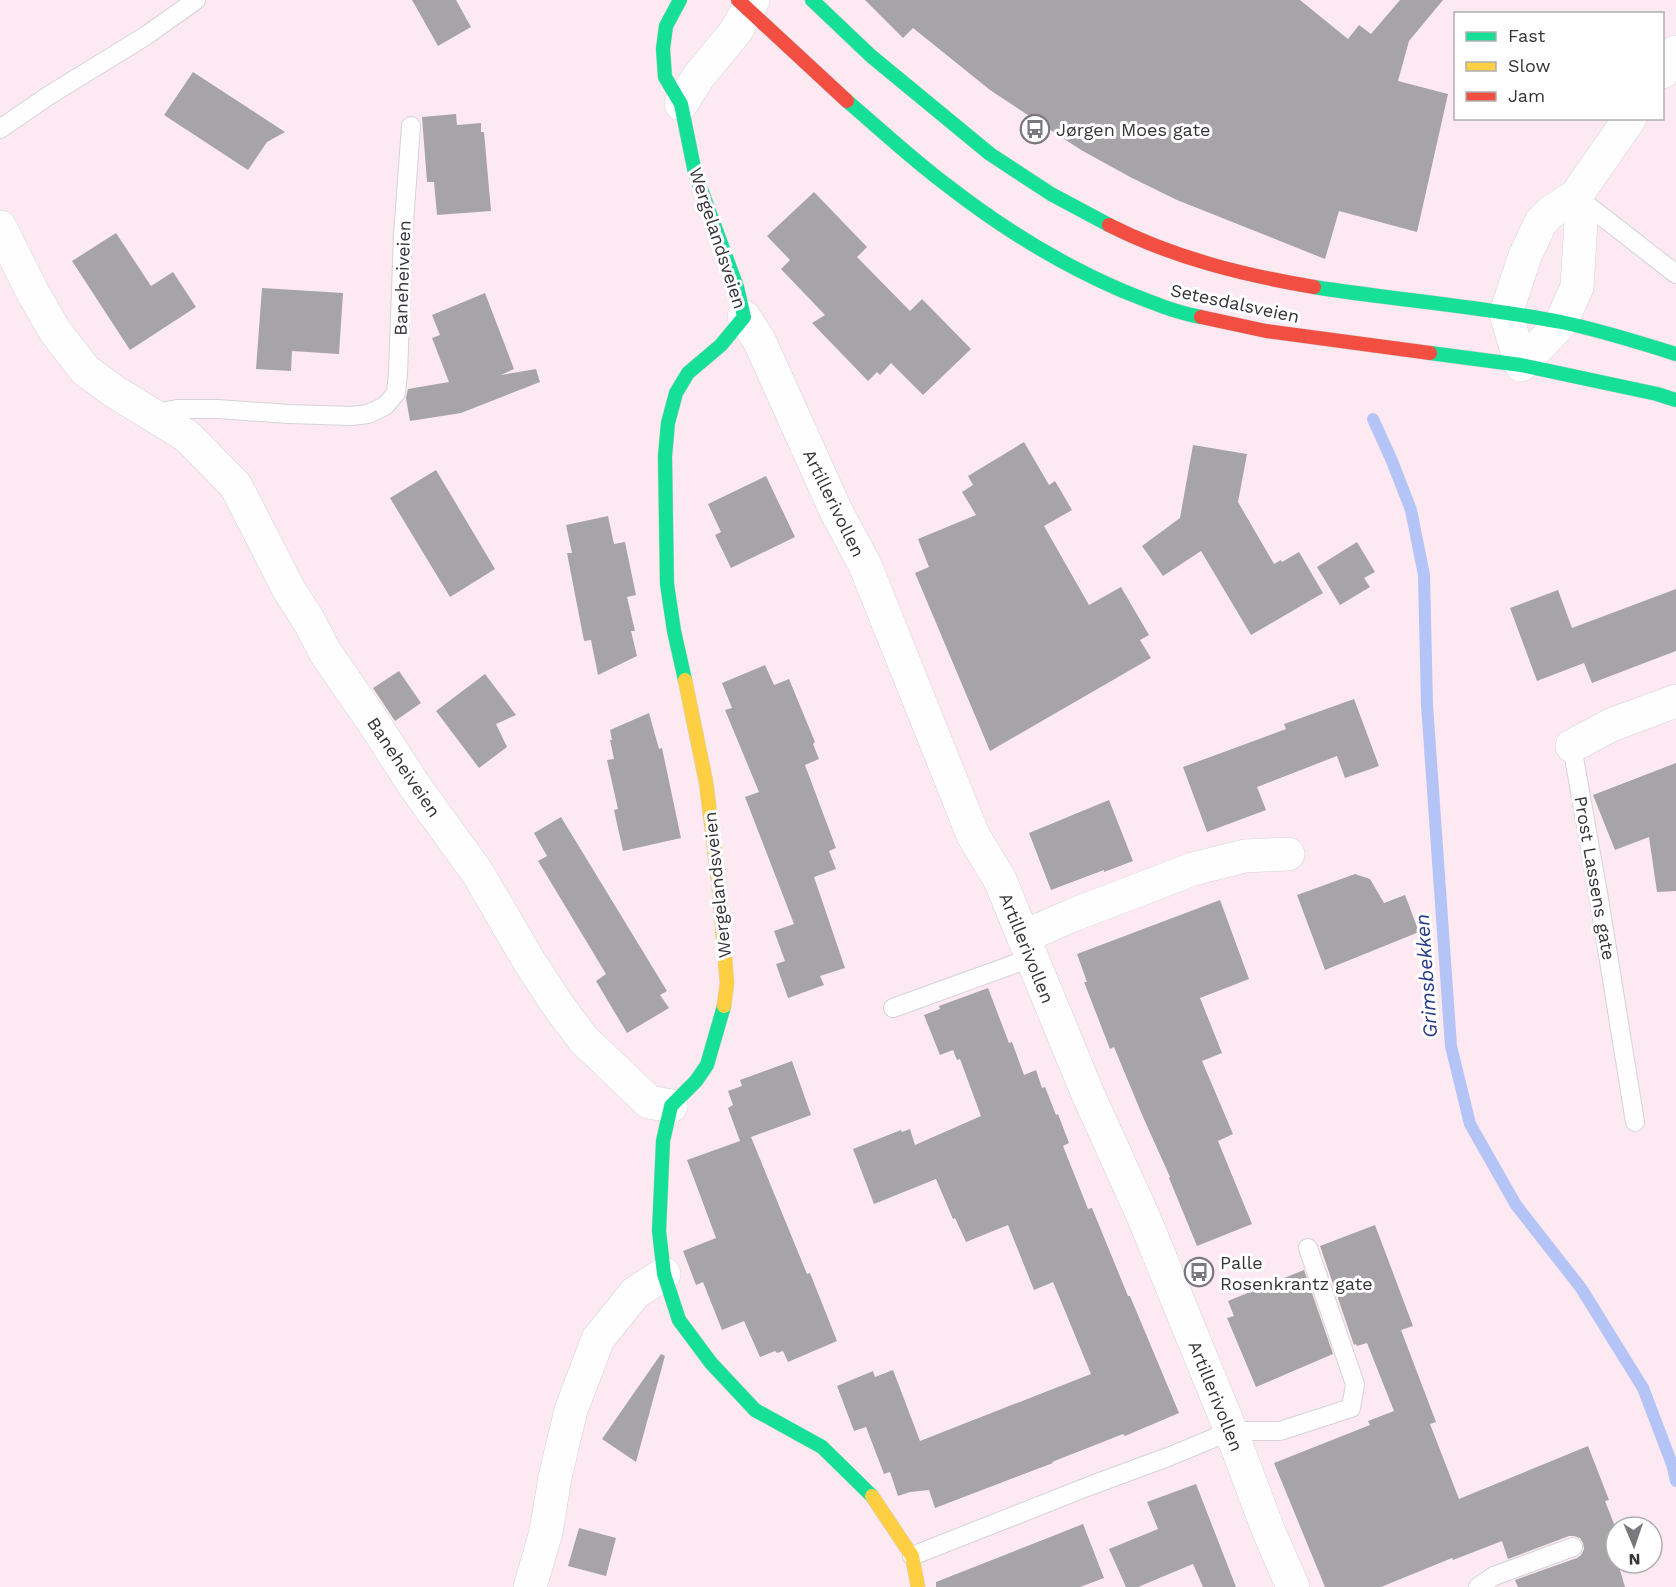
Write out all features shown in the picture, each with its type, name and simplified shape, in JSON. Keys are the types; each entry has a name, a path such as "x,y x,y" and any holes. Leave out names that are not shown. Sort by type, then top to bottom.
{"main road":[{"name":"Wergelandsveien","path":"671,1106 696,1081 706,1065 725,1002 727,983 719,887 706,782 674,631 667,584 665,456 668,423 676,393 688,373 721,345 744,317 737,287 695,173 681,104 665,77 663,49 666,26 680,0"},
{"name":"Setesdalsveien","path":"812,0 872,57 990,154 1091,217 1139,239 1206,263 1253,276 1324,289 1561,322 1676,354"},
{"name":"Setesdalsveien","path":"746,3 834,90 947,186 1056,259 1088,276 1143,299 1195,316 1266,332 1521,365 1658,394 1676,400"},
{"path":"671,1106 663,1142 659,1231 664,1274 679,1320 711,1363 755,1410 822,1448 875,1499 912,1556 918,1587"}],"street":[{"path":"681,104 699,76 736,31 746,3"},
{"path":"1664,69 1676,52"},
{"path":"1521,365 1506,313 1525,256 1541,222 1551,212 1576,196 1629,120"},
{"path":"1521,365 1561,322 1577,287 1581,222 1576,196"},
{"name":"Baneheiveien","path":"0,227 55,331 85,370 115,392 187,436 236,486 289,590 325,652 416,788 477,872 557,1004 583,1039 649,1102 671,1106"},
{"name":"Artillerivollen","path":"744,317 759,340 836,511 865,565 973,835 1000,880 1087,1092 1144,1218 1293,1587"},
{"name":"Prost Lassens gate","path":"1572,746 1611,725 1676,701"},
{"path":"1027,948 1074,915 1193,869 1245,856 1288,854"},
{"path":"530,1587 546,1532 555,1477 571,1410 598,1339 635,1293 664,1274"}],"lane":[{"path":"0,129 48,96 147,35 196,0"},
{"name":"Baneheiveien","path":"152,414 177,409 218,408 351,416 368,414 385,406 396,393 398,374 411,126"},
{"path":"1576,196 1676,274"},
{"name":"Prost Lassens gate","path":"1572,746 1635,1122"},
{"path":"893,1008 1027,948"},
{"path":"912,1556 1231,1431 1280,1431 1351,1408 1355,1384 1308,1248"},
{"path":"1478,1587 1494,1576 1573,1547"}],"shaded area":[{"path":"0,0 1676,0 1676,1587 0,1587"}],"building":[{"path":"412,0 456,0 471,27 438,46"},
{"path":"865,0 1300,0 1348,39 1359,25 1371,34 1400,0 1443,0 1409,41 1398,81 1448,94 1417,232 1339,211 1325,259 1177,200 1081,150 990,90 913,28 903,38"},
{"path":"193,72 285,132 267,142 248,170 164,115"},
{"path":"456,114 457,125 481,123 481,132 484,132 491,211 437,215 434,182 427,182 422,117"},
{"path":"814,192 867,247 857,257 910,311 922,299 971,349 923,395 891,363 880,375 877,372 868,381 812,323 825,315 781,269 790,260 767,236"},
{"path":"116,233 151,286 173,272 196,307 130,350 72,261"},
{"path":"262,288 343,293 339,354 292,351 291,371 256,369"},
{"path":"485,293 514,369 501,375 536,369 540,382 461,413 410,421 406,398 408,389 449,382 432,338 440,335 432,315"},
{"path":"1024,442 1049,485 1055,481 1072,510 1044,526 1089,605 1121,587 1149,635 1140,640 1151,658 990,751 915,573 929,567 918,539 976,515 962,492 973,485 968,476"},
{"path":"1193,445 1247,454 1238,502 1274,564 1299,552 1323,593 1251,635 1201,551 1163,576 1142,546 1180,518"},
{"path":"436,470 495,569 450,597 390,498"},
{"path":"766,476 795,537 731,568 715,535 721,532 708,504"},
{"path":"608,516 614,544 625,542 636,595 627,597 635,631 631,631 637,656 598,675 591,640 584,641 567,553 572,553 566,525"},
{"path":"1357,542 1375,572 1364,578 1370,587 1340,605 1317,567"},
{"path":"1676,589 1676,651 1592,683 1584,663 1537,681 1510,608 1558,590 1572,628"},
{"path":"765,665 774,685 789,679 815,742 813,744 819,759 805,765 836,848 829,851 836,869 814,877 845,968 820,976 824,985 788,998 776,964 785,961 774,931 794,924 745,797 759,792 725,710 732,708 722,683"},
{"path":"399,671 421,703 395,721 373,688"},
{"path":"485,674 516,715 496,724 507,747 479,768 436,711"},
{"path":"1354,699 1379,766 1345,778 1337,756 1257,787 1266,810 1207,832 1183,767 1286,729 1284,724"},
{"path":"649,713 659,749 662,748 681,838 623,851 614,810 618,809 607,760 614,759 610,730"},
{"path":"1676,763 1676,891 1657,892 1649,837 1615,850 1593,795"},
{"path":"1109,800 1133,861 1051,890 1029,833"},
{"path":"561,817 667,991 660,995 669,1008 627,1033 596,981 606,974 538,861 547,856 534,833"},
{"path":"1355,874 1370,879 1384,903 1405,895 1419,932 1325,970 1297,895"},
{"path":"1220,900 1249,979 1200,998 1222,1053 1202,1061 1233,1134 1218,1141 1252,1224 1197,1246 1114,1047 1110,1049 1084,982 1087,982 1077,954"},
{"path":"988,988 1024,1075 1036,1070 1042,1088 1045,1087 1056,1115 1058,1114 1069,1143 1063,1146 1088,1209 1092,1208 1179,1413 1125,1436 1123,1434 935,1508 929,1490 898,1496 890,1472 884,1474 866,1427 854,1431 837,1386 873,1371 875,1377 893,1370 920,1441 1091,1374 1053,1282 1034,1290 1008,1225 966,1242 955,1218 953,1219 936,1179 874,1204 853,1149 901,1130 902,1132 910,1129 915,1145 981,1116 960,1059 957,1060 953,1050 940,1055 924,1015 940,1009 939,1006"},
{"path":"792,1061 811,1115 751,1137 837,1341 788,1362 783,1351 777,1353 775,1351 760,1357 744,1321 722,1330 703,1282 696,1285 683,1251 716,1238 687,1160 740,1141 728,1108 733,1105 728,1091 742,1086 740,1080"},
{"path":"1375,1225 1413,1326 1401,1330 1436,1422 1430,1424 1459,1499 1588,1446 1609,1500 1605,1501 1610,1515 1604,1515 1604,1575 1622,1575 1625,1587 1518,1587 1515,1580 1581,1555 1584,1549 1580,1538 1569,1536 1508,1559 1502,1541 1453,1560 1452,1558 1381,1587 1325,1587 1274,1463 1370,1425 1368,1421 1394,1411 1367,1343 1354,1345 1320,1246"},
{"path":"1304,1270 1333,1354 1256,1387 1227,1318 1234,1316 1228,1301"},
{"path":"661,1354 665,1356 636,1462 602,1439"},
{"path":"1196,1484 1236,1587 1203,1587 1193,1564 1138,1587 1126,1587 1109,1549 1158,1529 1147,1502"},
{"path":"1083,1524 1104,1578 1080,1587 936,1587 936,1582"},
{"path":"579,1528 616,1538 606,1576 568,1566"}],"waterway":[{"name":"Grimsbekken","path":"1373,419 1411,510 1424,575 1427,705 1451,1046 1470,1124 1516,1205 1581,1288 1643,1388 1672,1464 1676,1481"}],"traffic: fast":[{"path":"680,0 666,26 663,49 665,77 681,104 695,173 737,287 744,317 721,345 688,373 676,393 668,423 665,456 667,584 685,680"},
{"path":"812,0 871,56 990,154 1051,194 1109,225"},
{"path":"847,101 935,176 1032,244 1123,291 1171,309 1201,317"},
{"path":"1314,287 1561,322 1605,332 1676,354"},
{"path":"1430,353 1521,365 1676,400"},
{"path":"724,1006 707,1065 696,1081 671,1106 663,1141 659,1231 664,1274 679,1320 711,1363 755,1410 822,1447 872,1496"}],"traffic: slow":[{"path":"685,680 706,782 719,887 727,983 724,1006"},
{"path":"872,1496 912,1556 918,1587"}],"traffic: jam":[{"path":"738,0 847,101"},
{"path":"1109,225 1158,247 1209,264 1314,287"},
{"path":"1201,317 1266,331 1430,353"}],"place":[{"name":"Jørgen Moes gate","path":"1035,129"},
{"name":"Palle Rosenkrantz gate","path":"1199,1272"}]}
